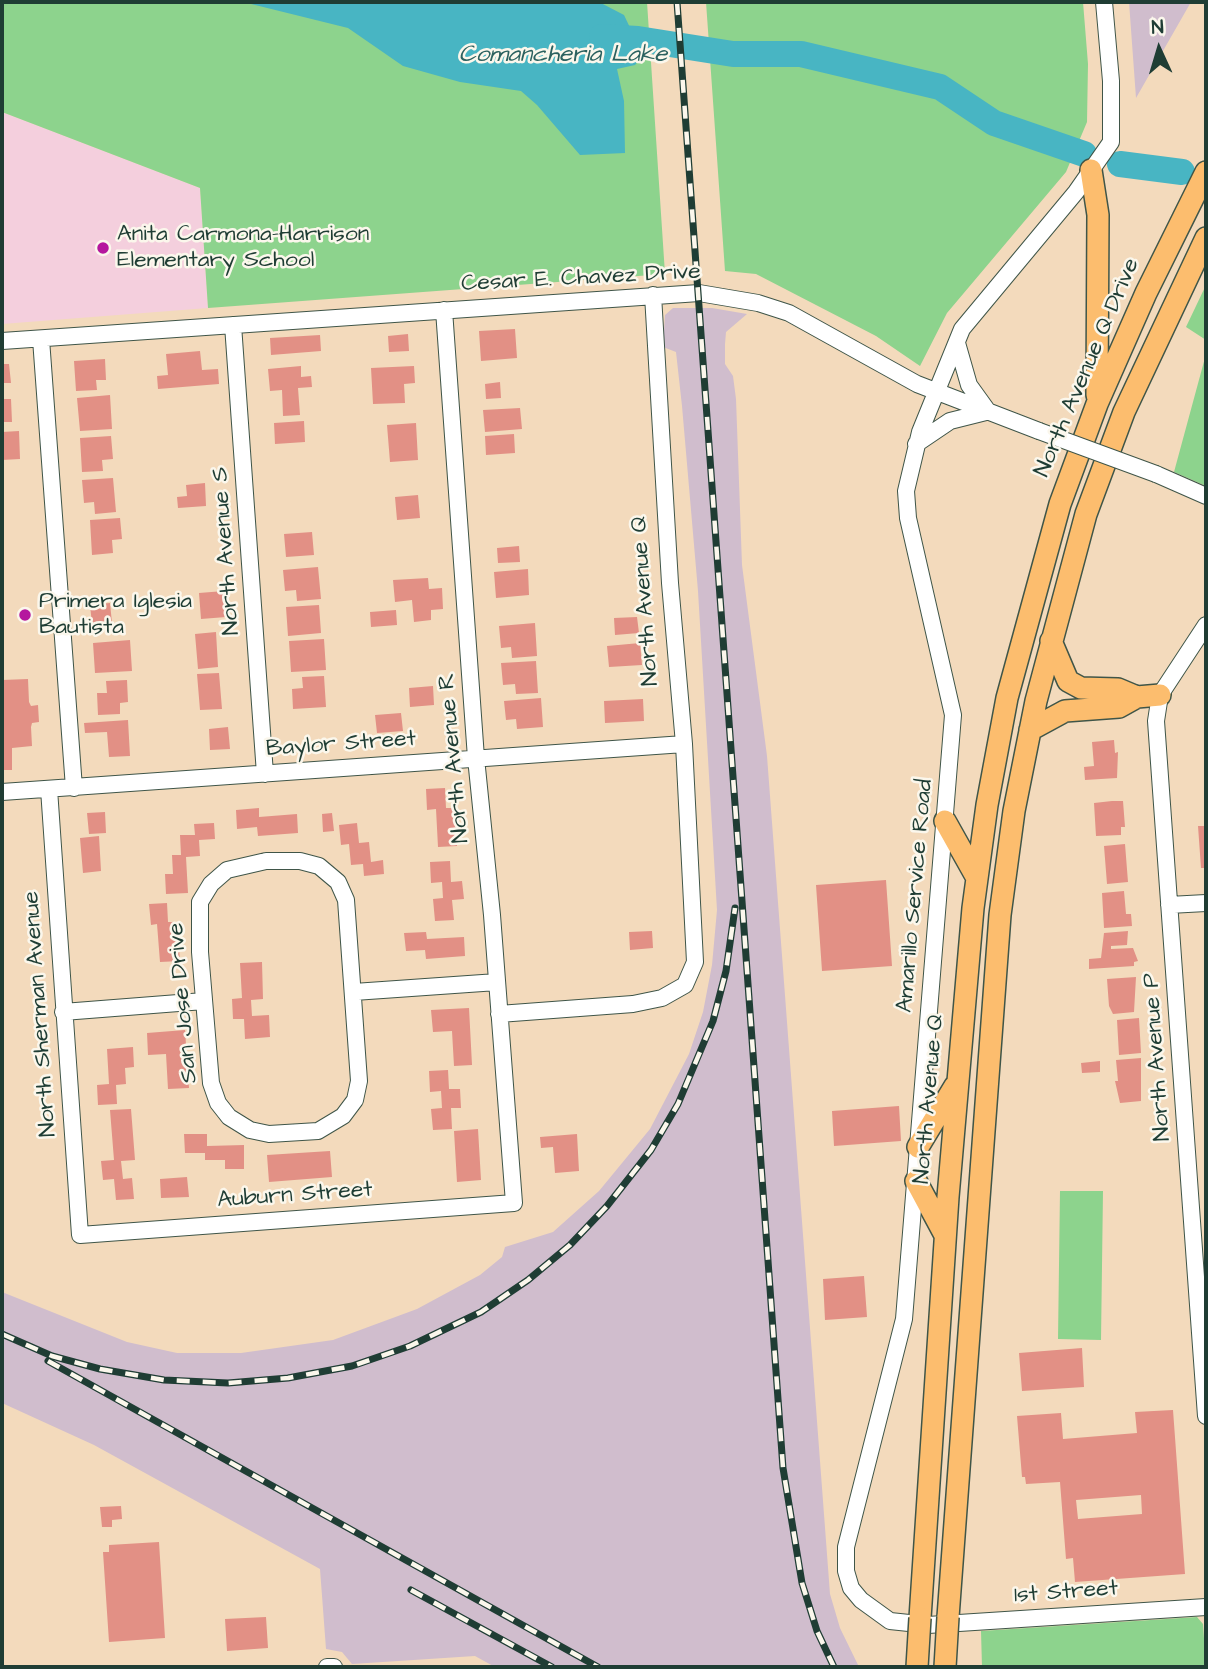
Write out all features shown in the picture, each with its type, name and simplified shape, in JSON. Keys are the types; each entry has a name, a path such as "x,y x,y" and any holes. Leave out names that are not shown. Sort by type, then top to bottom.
{"main road":[{"name":"North Avenue Q Drive","path":"1091,170 1098,215 1104,374"},
{"name":"North Avenue Q Drive","path":"1034,590 1060,504 1097,404 1104,374 1206,172"},
{"path":"917,1667 952,1565 1000,915 1014,811 1030,730 1086,514 1124,412 1206,238"},
{"name":"North Avenue Q","path":"932,1620 923,1565 945,1236 977,878 1007,698 1034,590"},
{"path":"1051,641 1068,681 1081,688 1118,689 1137,697"},
{"path":"1030,730 1065,710 1119,707 1137,697 1160,695"},
{"path":"945,821 977,878"},
{"path":"918,1147 958,1081"},
{"path":"916,1181 945,1236"},
{"path":"932,1620 944,1667"}],"street":[{"path":"1091,170 1111,142 1111,81 1104,2"},
{"name":"Amarillo Service Road","path":"932,1620 890,1621 860,1600 851,1588 846,1571 846,1547 904,1319 953,715 908,518 906,491 916,444 962,329 1091,170"},
{"name":"Cesar E. Chavez Drive","path":"2,341 698,293 758,303 789,313 937,391 1156,474 1206,496"},
{"name":"North Avenue Q","path":"499,1014 633,1004 662,998 685,985 695,962 684,744 670,583 653,295"},
{"name":"North Avenue R","path":"444,310 476,758 514,1202"},
{"name":"North Avenue S","path":"233,325 265,774"},
{"path":"41,339 74,788"},
{"path":"916,444 950,421 989,412 969,385 957,343"},
{"path":"1160,695 1206,625"},
{"name":"North Avenue P","path":"1160,695 1156,721 1206,1416"},
{"name":"Baylor Street","path":"2,792 684,744"},
{"name":"North Sherman Avenue","path":"48,789 80,1235"},
{"name":"San Jose Drive","path":"300,860 319,866 338,882 346,900 354,992 359,1058 355,1100 343,1116 318,1131 269,1134 250,1130 229,1117 218,1103 211,1083 204,1001 198,923 200,902 211,884 227,870 266,861 300,860"},
{"path":"1170,905 1206,903"},
{"path":"354,992 497,982"},
{"path":"63,1013 204,1001"},
{"name":"Auburn Street","path":"80,1235 514,1202"},
{"name":"1st Street","path":"932,1620 1206,1607"},
{"path":"327,1667 334,1667"}],"shaded area":[{"path":"1129,2 1191,2 1136,98"},
{"name":"Anita Carmona-Harrison Elementary School","path":"2,112 200,188 208,308 2,324"},
{"path":"673,308 712,308 747,314 726,332 725,364 733,376 736,399 742,565 767,756 830,1594 840,1628 859,1667 495,1667 475,1656 352,1664 342,1652 326,1649 320,1569 94,1445 2,1403 2,1292 127,1342 177,1353 241,1353 333,1340 417,1309 480,1275 502,1257 505,1247 553,1232 599,1191 650,1129 689,1054 703,1012 712,965 717,910 698,591 682,406 676,352 663,347 665,315"}],"green space":[{"path":"2,2 647,2 665,274 208,308 200,188 2,112"},
{"path":"706,2 1083,2 1088,64 1087,122 1066,172 947,313 920,366 876,336 756,274 725,271"},
{"path":"1206,285 1206,340 1186,327"},
{"path":"1206,354 1206,486 1174,472"},
{"path":"1060,1191 1103,1191 1101,1340 1058,1339"},
{"path":"1197,1617 1203,1624 1206,1667 982,1667 981,1631"}],"water":[{"name":"Comancheria Lake","path":"243,2 599,2 624,15 643,55 635,65 617,69 624,101 625,153 580,155 537,105 521,91 460,82 403,66 348,28"}],"building":[{"path":"515,329 517,358 481,361 479,331"},
{"path":"408,334 409,351 389,352 388,336"},
{"path":"320,335 321,351 271,355 270,338"},
{"path":"200,351 202,370 218,369 219,384 158,389 157,376 168,375 166,354"},
{"path":"105,359 106,380 96,380 97,390 76,391 74,361"},
{"path":"2,364 9,364 11,383 2,383"},
{"path":"301,366 301,377 311,376 312,387 298,388 300,415 283,416 282,390 270,391 268,369"},
{"path":"414,366 415,383 404,384 405,403 373,404 371,368"},
{"path":"500,382 501,398 486,399 485,384"},
{"path":"110,395 112,429 80,431 77,398"},
{"path":"2,399 11,399 12,422 2,422"},
{"path":"520,408 522,429 485,432 483,410"},
{"path":"304,421 305,442 275,444 274,423"},
{"path":"416,423 418,460 390,462 387,425"},
{"path":"19,431 20,459 2,460 2,432"},
{"path":"514,434 515,453 486,455 485,436"},
{"path":"111,436 113,459 102,460 103,471 82,472 80,438"},
{"path":"113,478 116,512 95,514 94,502 84,503 82,480"},
{"path":"205,483 206,506 178,508 177,497 187,496 186,485"},
{"path":"418,495 420,518 397,520 395,497"},
{"path":"120,518 122,539 112,540 113,553 92,555 90,520"},
{"path":"312,532 314,555 286,557 284,534"},
{"path":"519,546 520,562 498,563 497,548"},
{"path":"318,567 321,599 297,601 296,590 285,591 283,570"},
{"path":"528,569 529,595 496,598 494,572"},
{"path":"428,578 429,589 442,588 443,609 431,610 431,620 414,622 412,600 395,602 393,580"},
{"path":"224,591 226,617 201,619 199,593"},
{"path":"110,603 112,623 92,624 90,605"},
{"path":"319,605 321,633 288,636 286,607"},
{"path":"396,610 397,625 371,627 370,612"},
{"path":"637,617 639,633 615,635 614,618"},
{"path":"535,623 537,656 512,658 511,647 501,648 499,626"},
{"path":"216,632 218,667 198,669 195,634"},
{"path":"324,639 326,670 291,672 289,641"},
{"path":"130,640 132,671 95,673 93,643"},
{"path":"640,643 642,665 609,667 607,646"},
{"path":"536,661 538,693 516,694 515,684 503,685 501,663"},
{"path":"219,673 222,709 200,710 197,674"},
{"path":"324,676 326,707 293,709 292,689 303,688 302,677"},
{"path":"28,679 29,702 31,706 38,705 39,722 32,723 32,746 12,748 12,770 2,770 2,680"},
{"path":"127,680 128,702 120,703 120,714 98,715 97,693 107,693 106,681"},
{"path":"433,686 434,705 410,707 409,688"},
{"path":"541,698 543,727 517,729 516,719 506,720 504,701"},
{"path":"643,699 644,721 605,723 604,701"},
{"path":"401,713 403,731 377,733 375,715"},
{"path":"128,720 130,756 109,757 107,732 85,733 84,723"},
{"path":"228,727 230,749 210,750 209,729"},
{"path":"1114,740 1115,753 1118,752 1117,778 1085,780 1084,767 1094,766 1092,742"},
{"path":"445,788 446,808 455,808 457,846 438,847 436,809 427,810 426,789"},
{"path":"1123,801 1125,827 1121,827 1121,835 1096,836 1094,803"},
{"path":"259,808 259,817 297,814 298,833 258,836 257,827 237,829 236,810"},
{"path":"105,812 106,833 89,834 87,813"},
{"path":"332,813 334,831 323,832 322,814"},
{"path":"214,823 215,839 199,840 200,856 186,857 188,893 166,894 165,874 173,874 172,855 181,855 180,835 195,835 194,824"},
{"path":"357,823 359,843 369,842 371,862 383,860 384,874 364,876 363,864 351,865 349,844 341,845 339,825"},
{"path":"1198,826 1206,826 1206,868 1201,868"},
{"path":"99,836 101,871 83,873 80,838"},
{"path":"1125,844 1128,882 1107,884 1104,846"},
{"path":"450,861 451,882 462,881 464,899 452,900 454,920 435,921 433,899 443,898 442,882 431,883 430,862"},
{"path":"886,880 892,966 822,971 816,885"},
{"path":"1124,891 1126,914 1131,914 1132,926 1104,928 1102,893"},
{"path":"167,903 168,922 177,922 180,961 160,962 157,924 151,925 149,904"},
{"path":"652,931 653,948 630,950 629,932"},
{"path":"1128,931 1127,945 1111,946 1111,949 1133,948 1138,961 1134,962 1134,966 1089,969 1089,959 1101,958 1104,933"},
{"path":"426,932 427,939 464,937 465,956 426,959 425,950 406,951 404,933"},
{"path":"262,962 263,999 251,1000 252,1016 269,1015 270,1037 245,1039 244,1019 233,1019 232,999 242,998 240,963"},
{"path":"1136,977 1134,1012 1113,1014 1109,1006 1107,979"},
{"path":"469,1008 472,1065 454,1066 452,1031 433,1032 431,1010"},
{"path":"1139,1018 1141,1053 1119,1055 1117,1020"},
{"path":"185,1030 189,1088 168,1089 166,1054 148,1055 147,1033"},
{"path":"133,1047 134,1067 125,1068 126,1084 116,1085 117,1104 98,1105 97,1085 109,1084 107,1049"},
{"path":"1141,1058 1141,1101 1120,1103 1115,1081 1118,1081 1116,1060"},
{"path":"1100,1061 1100,1072 1082,1073 1081,1063"},
{"path":"448,1070 449,1089 460,1089 461,1108 451,1108 452,1129 433,1130 431,1109 442,1108 441,1091 430,1092 429,1071"},
{"path":"899,1106 901,1141 834,1146 832,1111"},
{"path":"131,1109 135,1160 121,1161 123,1179 132,1178 134,1199 116,1200 114,1179 103,1180 101,1161 114,1160 110,1110"},
{"path":"478,1129 481,1180 457,1182 454,1131"},
{"path":"184,1134 207,1134 207,1146 244,1145 244,1169 225,1169 225,1160 205,1160 205,1153 185,1153"},
{"path":"577,1134 579,1171 555,1173 553,1147 541,1148 540,1137"},
{"path":"330,1151 332,1177 269,1182 267,1155"},
{"path":"187,1177 189,1197 161,1198 160,1179"},
{"path":"864,1276 867,1317 825,1320 823,1279"},
{"path":"1082,1348 1084,1387 1022,1391 1019,1353"},
{"path":"1173,1410 1185,1574 1075,1582 1073,1558 1066,1559 1060,1482 1026,1484 1025,1477 1022,1477 1017,1416 1061,1413 1063,1439 1137,1433 1135,1412","holes":["1141,1495 1142,1514 1078,1519 1076,1500"]},
{"path":"121,1506 122,1519 112,1520 112,1527 102,1527 100,1507"},
{"path":"159,1542 165,1638 109,1642 103,1552 109,1552 109,1545"},
{"path":"266,1617 268,1648 227,1651 225,1619"}],"waterway":[{"path":"602,37 638,39 733,54 801,54 940,87 994,123 1084,154"},
{"path":"1120,164 1182,172"}],"railway":[{"path":"677,2 783,1468 802,1583 817,1631 834,1667"},
{"path":"2,1334 52,1356 100,1369 164,1380 228,1383 288,1378 352,1366 410,1346 481,1312 528,1280 570,1245 607,1206 651,1150 678,1104 713,1021 726,971 735,908"},
{"path":"48,1361 598,1667"},
{"path":"411,1590 552,1667"}],"place":[{"name":"Anita Carmona-Harrison Elementary School","path":"103,248"},
{"name":"Primera Iglesia Bautista","path":"25,615"}]}
